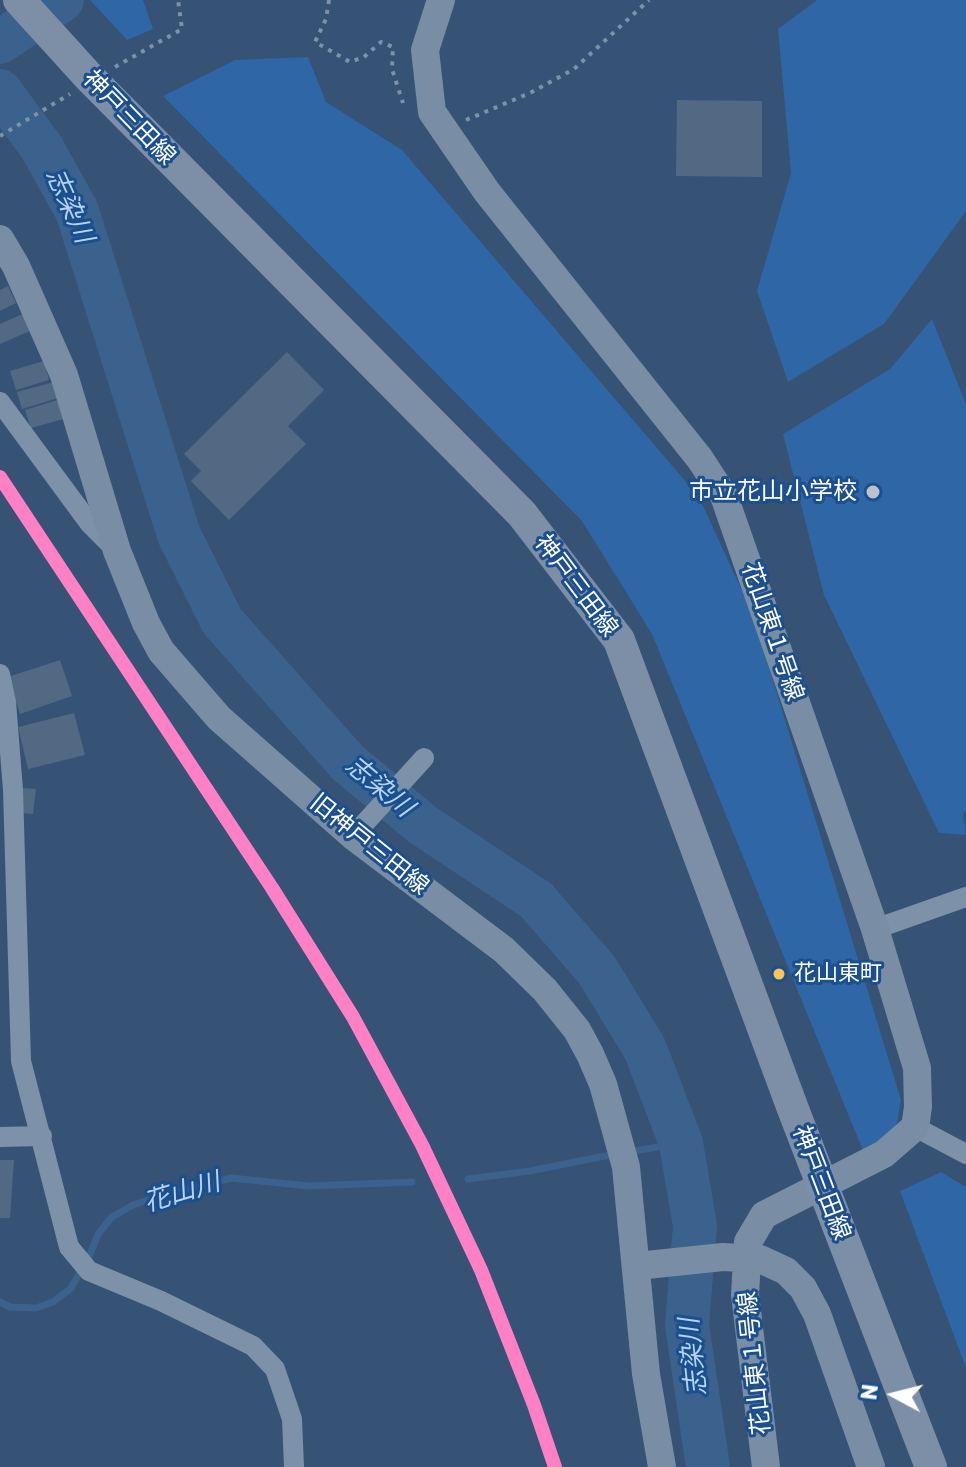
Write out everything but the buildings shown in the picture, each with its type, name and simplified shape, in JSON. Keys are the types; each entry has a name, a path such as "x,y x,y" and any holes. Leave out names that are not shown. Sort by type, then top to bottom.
{"main road":[{"name":"神戸三田線","path":"19,0 68,55 522,514 619,640 793,1109 931,1467"}],"street":[{"name":"花山東１号線","path":"441,0 425,50 432,112 487,192 700,459 724,496 875,929 917,1068 915,1127 884,1154 764,1215 748,1242 745,1295 766,1467"},
{"name":"旧神戸三田線","path":"0,239 16,266 64,375 117,551 146,623 161,651 219,718 353,836 504,950 545,990 577,1030 590,1054 603,1084 626,1167 638,1265 646,1374 662,1467"},
{"path":"0,402 90,524 117,551"},
{"path":"0,674 6,702 13,790 21,1061 69,1247 89,1271 161,1301 253,1346 275,1369 292,1419 294,1467"},
{"path":"353,836 424,758"},
{"path":"875,929 966,897"},
{"path":"915,1127 966,1154"},
{"path":"0,1137 42,1136"},
{"name":"花山東１号線","path":"638,1265 723,1257 760,1259 786,1271 803,1288 817,1314 871,1467"}],"path":[{"path":"164,37 182,29 178,0"},
{"path":"329,0 326,19 315,42 350,62 364,57 381,42 393,47 392,69 406,110"},
{"path":"461,121 530,93 574,69 649,0"}],"shaded area":[{"path":"90,0 143,0 153,29 127,40"},
{"path":"817,0 966,0 966,211 884,324 788,382 757,291 791,173 778,29"},
{"path":"308,57 326,102 402,150 699,497 753,615 901,1100 896,1129 864,1153 652,634 582,521 163,96 235,60"},
{"name":"市立花山小学校","path":"932,319 966,404 966,811 963,813 966,835 939,833 824,595 783,434 890,369"},
{"path":"941,1172 966,1187 966,1368 900,1191"}],"waterway":[{"path":"0,42 62,0"},
{"name":"志染川","path":"0,91 42,148 77,211 179,535 222,621 348,763 423,825 536,900 597,970 645,1049 681,1143 695,1226 687,1325 708,1467"},
{"name":"花山川","path":"628,1152 681,1143"},
{"name":"花山川","path":"468,1179 530,1171 615,1154"},
{"name":"花山川","path":"0,1302 10,1307 36,1308 53,1302 71,1288 98,1234 112,1217 133,1205 164,1195 231,1178 309,1186 412,1182"}],"transit line":[{"path":"0,477 272,888 353,1017 422,1145 481,1270 555,1467"}],"place":[{"name":"市立花山小学校","path":"873,492"},
{"name":"花山東町","path":"779,974"}]}
